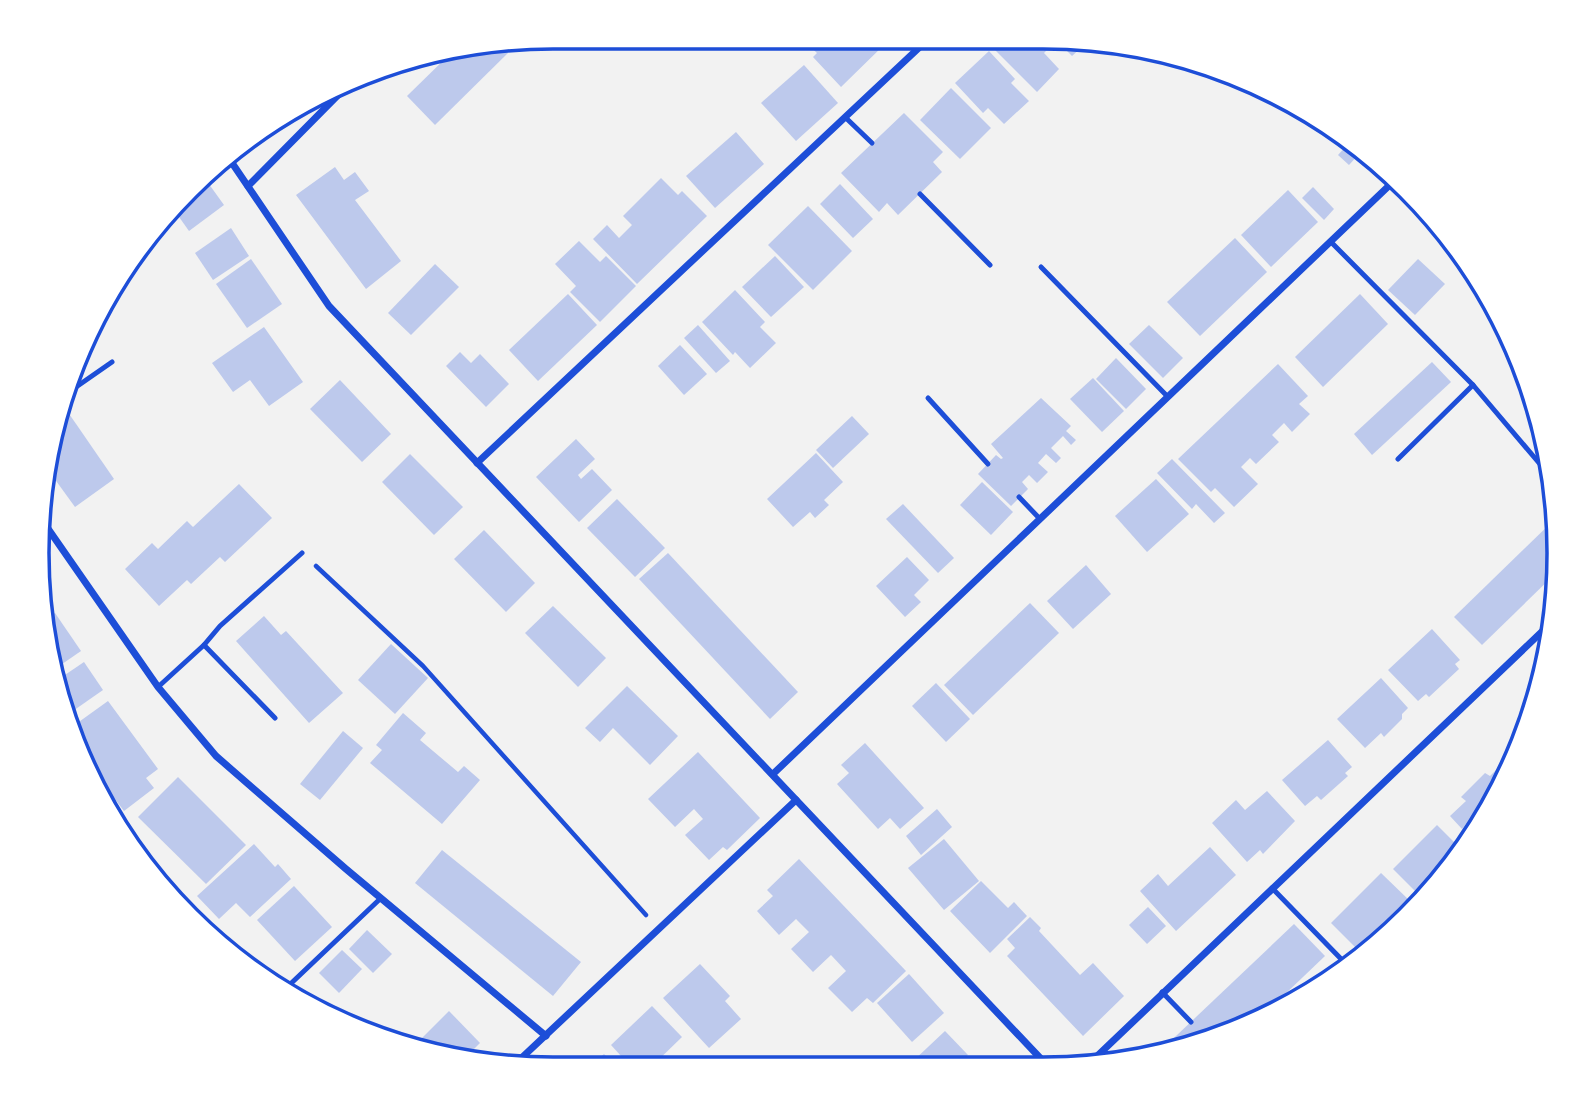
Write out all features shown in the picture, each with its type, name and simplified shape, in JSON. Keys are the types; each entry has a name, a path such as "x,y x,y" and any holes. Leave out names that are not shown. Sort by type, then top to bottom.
{"street":[{"path":"477,463 918,49"},
{"path":"248,186 334,99"},
{"path":"233,164 329,306 1040,1057"},
{"path":"773,774 1388,187"},
{"path":"50,531 158,687 215,756 546,1036"},
{"path":"1099,1054 1540,633"},
{"path":"524,1056 796,800"}],"lane":[{"path":"846,118 872,143"},
{"path":"920,194 990,265"},
{"path":"1331,242 1473,385 1538,462"},
{"path":"1041,267 1168,397"},
{"path":"78,386 112,362"},
{"path":"1398,459 1473,385"},
{"path":"928,398 988,464"},
{"path":"1019,497 1040,519"},
{"path":"158,687 204,645 220,626 302,553"},
{"path":"204,645 275,718"},
{"path":"1272,888 1341,959"},
{"path":"291,983 381,898"},
{"path":"1162,992 1191,1022"}],"path":[{"path":"302,553 423,666 659,928"}],"building":[{"path":"813,49 880,49 841,87 813,57 817,53"},
{"path":"994,49 1048,49 1044,53 1059,69 1037,92"},
{"path":"1066,50 1078,50 1072,56"},
{"path":"510,51 435,125 407,96 442,62"},
{"path":"989,51 1015,79 1011,83 1029,101 1004,124 988,108 983,113 955,83"},
{"path":"804,65 838,103 796,141 761,103"},
{"path":"951,88 991,128 960,159 920,120"},
{"path":"904,113 943,152 933,162 942,172 898,215 887,203 879,212 841,173"},
{"path":"736,132 764,164 715,208 686,176"},
{"path":"1344,149 1356,158 1349,165 1338,155"},
{"path":"335,167 344,180 355,172 369,191 355,200 401,261 366,289 296,195"},
{"path":"661,178 678,195 682,191 707,216 637,284 593,239 607,225 619,238 632,225 623,216"},
{"path":"840,184 873,219 853,238 820,204"},
{"path":"210,185 224,205 189,231 179,216"},
{"path":"1313,187 1334,209 1324,220 1302,198"},
{"path":"1288,190 1318,222 1271,267 1241,235"},
{"path":"808,206 852,251 813,290 768,245"},
{"path":"231,228 249,256 213,280 195,253"},
{"path":"1235,238 1267,272 1200,336 1167,302"},
{"path":"579,241 600,262 606,256 636,286 600,322 570,292 576,286 555,264"},
{"path":"775,256 804,287 771,317 742,287"},
{"path":"251,259 282,304 247,328 216,284"},
{"path":"1418,259 1445,284 1415,315 1388,290"},
{"path":"435,264 459,287 411,335 388,313"},
{"path":"735,290 765,322 760,327 776,343 750,368 735,352 733,355 702,322"},
{"path":"568,294 597,325 538,381 509,350"},
{"path":"1360,294 1388,324 1323,387 1295,357"},
{"path":"698,325 730,361 716,373 684,338"},
{"path":"1149,325 1183,358 1163,378 1129,344"},
{"path":"264,327 303,382 269,406 250,380 233,392 212,363"},
{"path":"680,345 707,374 684,395 658,366"},
{"path":"460,352 471,363 480,354 509,384 486,407 446,366"},
{"path":"1116,358 1146,389 1126,409 1096,379"},
{"path":"1432,362 1451,382 1372,455 1354,434"},
{"path":"1278,364 1308,396 1299,404 1310,414 1292,432 1284,423 1272,435 1279,442 1256,464 1250,458 1241,467 1258,484 1234,507 1215,488 1211,492 1178,459"},
{"path":"1093,378 1124,411 1102,432 1070,399"},
{"path":"340,380 391,434 362,462 310,409"},
{"path":"1041,398 1071,426 1066,431 1076,440 1071,445 1063,436 1051,448 1061,458 1056,463 1046,454 1038,463 1048,472 1037,483 1029,475 1022,482 1028,489 1011,506 978,474 996,455 1003,458 991,444"},
{"path":"69,414 114,479 75,507 55,479"},
{"path":"852,416 869,434 833,468 816,450"},
{"path":"576,439 595,459 578,475 581,479 592,469 612,490 579,522 536,477"},
{"path":"816,453 843,482 824,500 829,505 815,518 810,512 793,527 767,499"},
{"path":"410,454 463,507 434,535 382,482"},
{"path":"1172,459 1225,513 1214,523 1196,504 1192,509 1157,473"},
{"path":"1156,479 1189,514 1147,552 1115,516"},
{"path":"982,482 1013,512 991,535 960,505"},
{"path":"239,484 272,518 225,562 220,557 191,584 187,580 159,606 125,569 152,543 158,549 187,521 193,527"},
{"path":"617,499 665,548 635,577 587,528"},
{"path":"903,504 954,558 938,573 886,519"},
{"path":"1546,527 1546,583 1482,645 1454,617"},
{"path":"484,530 535,583 506,612 454,559"},
{"path":"668,553 798,692 770,719 639,579"},
{"path":"907,557 929,580 914,595 921,602 905,617 876,586"},
{"path":"1086,565 1111,594 1073,629 1047,601"},
{"path":"1030,603 1059,633 973,715 944,685"},
{"path":"553,606 606,658 578,687 525,633"},
{"path":"55,613 81,651 62,664 53,619"},
{"path":"264,616 281,635 286,631 343,693 309,723 236,641"},
{"path":"1432,629 1460,660 1455,664 1459,669 1429,697 1426,694 1418,701 1388,670"},
{"path":"391,644 428,678 395,714 358,680"},
{"path":"84,662 103,690 74,710 64,675"},
{"path":"1381,678 1408,708 1402,714 1402,719 1384,737 1381,733 1365,748 1337,719"},
{"path":"936,683 970,719 946,742 912,706"},
{"path":"627,686 678,736 650,765 613,728 600,742 585,728"},
{"path":"108,701 158,769 146,778 154,788 124,811 101,776 79,722"},
{"path":"403,713 426,733 420,740 458,772 464,766 480,780 442,824 370,763 382,750 376,745"},
{"path":"343,731 363,748 320,800 300,784"},
{"path":"1328,740 1352,767 1345,773 1348,776 1321,800 1317,796 1305,806 1282,780"},
{"path":"865,743 924,808 900,829 890,818 878,829 837,784 849,773 841,765"},
{"path":"698,752 760,818 727,850 723,847 709,860 685,835 703,819 694,809 675,827 648,799"},
{"path":"1499,767 1479,805 1462,829 1450,816 1466,801 1461,797 1485,773 1490,776"},
{"path":"178,777 246,845 206,884 138,817"},
{"path":"1267,791 1295,821 1263,854 1260,850 1247,862 1212,823 1236,800 1245,810"},
{"path":"937,809 952,827 921,855 906,836"},
{"path":"1437,825 1455,843 1416,892 1393,869"},
{"path":"944,839 979,881 944,910 908,868"},
{"path":"254,844 275,867 278,864 291,879 250,917 236,903 219,919 197,896"},
{"path":"1210,847 1236,875 1176,931 1140,891 1158,874 1168,886"},
{"path":"442,850 581,962 553,996 415,883"},
{"path":"799,859 906,971 873,1003 867,998 852,1012 828,988 846,971 831,955 813,972 791,949 809,932 796,919 779,935 757,911 773,896 767,890"},
{"path":"1381,873 1408,899 1356,948 1331,923"},
{"path":"981,881 1008,908 1014,902 1027,916 990,953 950,911"},
{"path":"294,886 332,927 295,961 257,920"},
{"path":"1148,907 1166,926 1147,944 1129,925"},
{"path":"1030,917 1041,928 1039,931 1080,975 1093,963 1124,996 1083,1036 1007,956 1015,948 1007,939"},
{"path":"1294,924 1325,956 1284,995 1266,1005 1236,1019 1171,1040"},
{"path":"367,930 392,954 373,973 349,949"},
{"path":"342,950 362,969 339,993 319,973"},
{"path":"700,964 730,996 725,1001 741,1019 709,1048 663,998"},
{"path":"909,974 944,1013 912,1042 877,1003"},
{"path":"652,1006 682,1037 661,1057 622,1057 611,1045"},
{"path":"449,1011 480,1043 473,1050 421,1039"},
{"path":"945,1031 968,1055 965,1057 917,1057"}]}
